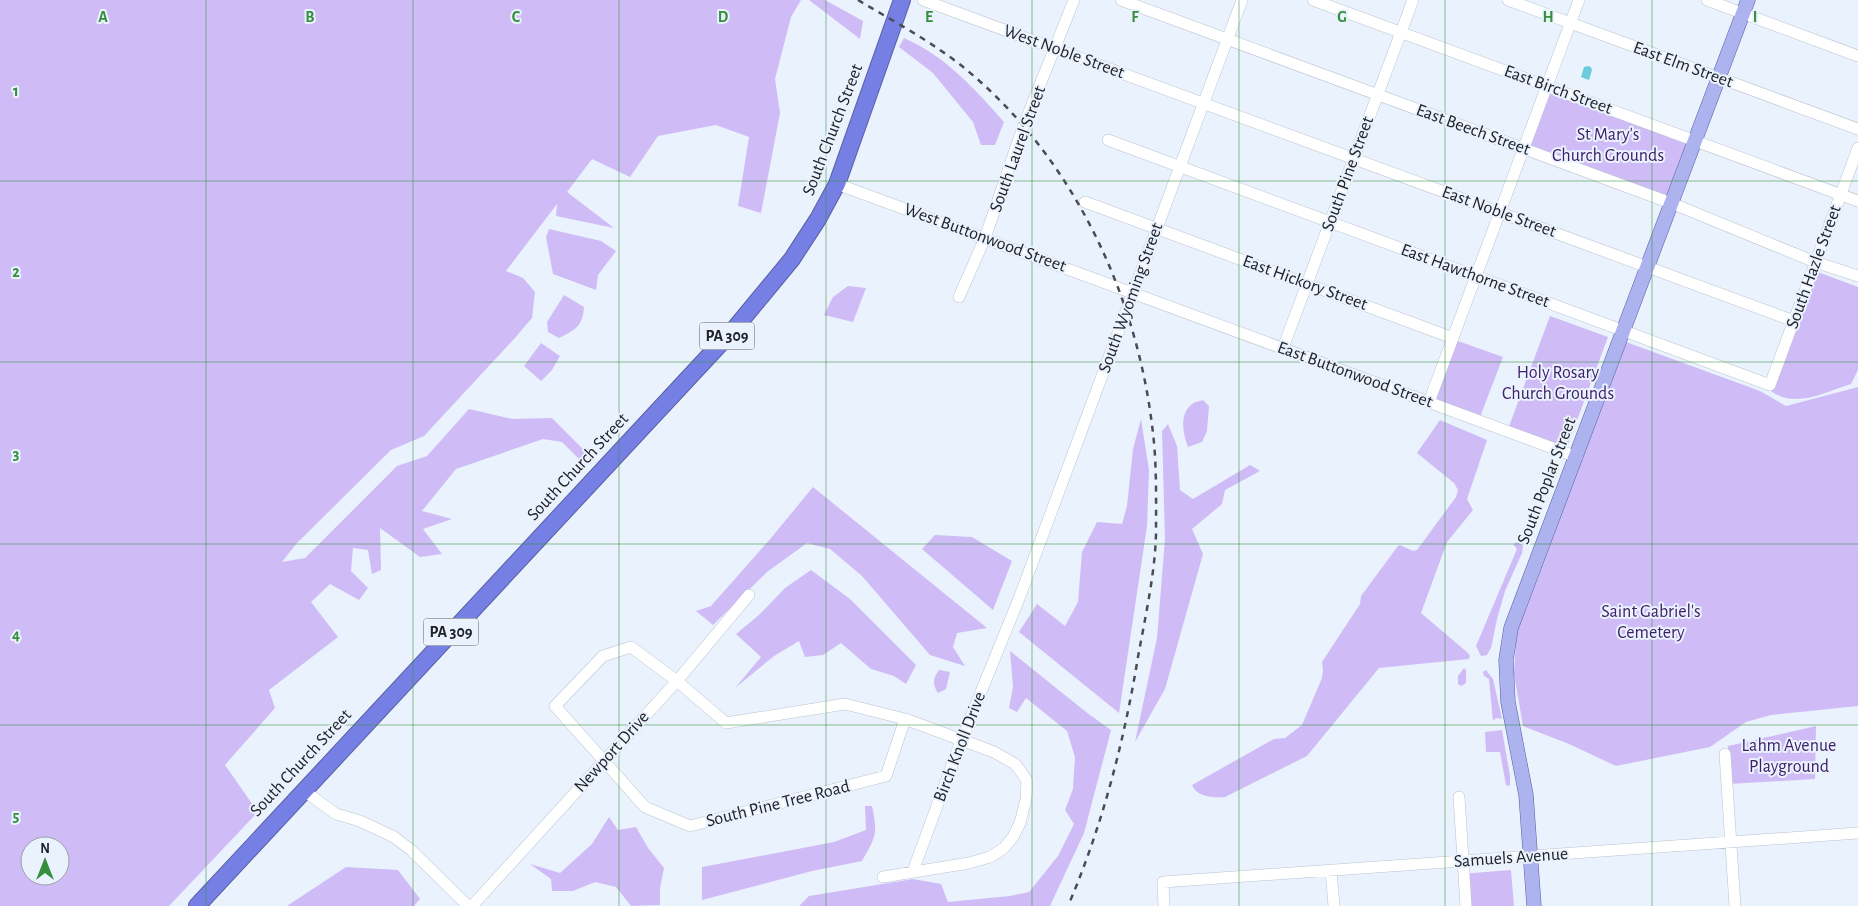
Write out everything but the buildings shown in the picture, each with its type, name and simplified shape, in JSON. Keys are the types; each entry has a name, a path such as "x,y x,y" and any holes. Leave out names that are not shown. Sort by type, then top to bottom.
{"highway":[{"name":"South Church Street","path":"196,906 735,328 792,259 818,219 836,184 902,0"}],"main road":[{"name":"South Poplar Street","path":"1534,906 1526,795 1508,702 1506,660 1511,628 1745,7"}],"street":[{"name":"West Noble Street","path":"924,0 1204,103"},
{"name":"South Laurel Street","path":"959,297 985,238 1023,127 1056,49 1074,0"},
{"name":"East Beech Street","path":"1121,0 1672,203 1815,262 1858,276"},
{"name":"South Wyoming Street","path":"1020,596 1242,0"},
{"name":"East Birch Street","path":"1313,0 1858,201"},
{"name":"South Pine Street","path":"1283,348 1413,0"},
{"name":"East Elm Street","path":"1508,0 1858,129"},
{"path":"1429,402 1578,0"},
{"path":"1707,0 1745,7 1858,56"},
{"name":"East Noble Street","path":"1204,103 1794,321"},
{"name":"East Hawthorne Street","path":"1108,140 1770,385"},
{"name":"South Hazle Street","path":"1770,385 1858,148"},
{"name":"West Buttonwood Street","path":"836,184 1133,293"},
{"name":"East Hickory Street","path":"1085,202 1453,338"},
{"name":"East Buttonwood Street","path":"1133,293 1576,457"},
{"name":"Newport Drive","path":"472,906 677,681 749,595"},
{"name":"Birch Knoll Drive","path":"913,871 961,741 1020,596"},
{"path":"603,761 555,706 603,656 631,647 677,681 726,723 845,704 905,719 994,752 1015,764 1027,781 1026,799 1020,823 1013,837 1004,848 990,857 969,863 883,877"},
{"name":"South Pine Tree Road","path":"603,761 646,807 690,826 886,776 905,719"},
{"path":"1725,754 1735,906"},
{"path":"303,790 336,814 360,821 394,838 411,850 468,906"},
{"path":"1459,797 1466,906"},
{"name":"Samuels Avenue","path":"1164,906 1163,882 1858,833"},
{"path":"1331,870 1334,906"}],"green space":[{"path":"0,0 801,0 791,17 775,79 780,113 761,213 738,206 749,137 716,125 658,136 630,177 592,159 567,192 614,228 556,216 557,204 506,271 523,278 535,292 532,318 424,436 391,450 297,543 282,562 305,558 397,466 427,456 469,409 512,419 552,418 587,453 579,459 562,442 543,439 456,469 422,511 452,519 423,529 442,554 420,557 380,528 381,570 372,574 368,550 353,548 351,571 368,588 359,600 330,584 311,602 338,637 269,690 275,708 225,765 258,812 169,906 0,906"},
{"path":"809,0 825,0 863,21 860,39"},
{"path":"904,38 919,45 946,63 982,97 1004,122 995,145 981,145 973,122 933,73 899,47"},
{"name":"St Mary's Church Grounds","path":"1549,93 1687,144 1666,197 1529,147"},
{"path":"549,229 601,241 616,251 598,275 596,290 553,274 546,237"},
{"path":"1815,271 1858,287 1858,370 1851,384 1811,397 1790,399 1771,391"},
{"path":"848,286 866,288 853,322 824,315 833,297"},
{"path":"564,295 584,307 582,319 577,327 559,338 548,332 547,322"},
{"name":"Holy Rosary Church Grounds","path":"1550,316 1608,337 1566,450 1508,429"},
{"path":"1455,340 1503,357 1480,417 1433,400"},
{"name":"Saint Gabriel's Cemetery","path":"1626,342 1760,391 1786,406 1858,387 1858,706 1771,715 1746,722 1710,747 1616,766 1569,744 1523,726 1514,674 1517,625"},
{"path":"541,343 560,356 552,370 541,381 524,366"},
{"path":"1203,400 1209,406 1207,431 1202,442 1188,447 1183,419 1187,409 1192,404"},
{"path":"1141,419 1149,470 1147,526 1119,713 1019,632 1037,604 1065,626 1078,602 1082,552 1097,522 1122,524 1127,506 1133,449"},
{"path":"1440,420 1487,440 1467,499 1473,510 1447,542 1421,613 1468,653 1469,659 1379,668 1307,756 1225,797 1211,797 1197,792 1192,785 1274,739 1285,738 1302,725 1322,678 1322,662 1360,604 1361,596 1398,546 1400,545 1413,551 1417,550 1456,497 1458,490 1454,483 1417,453"},
{"path":"1168,424 1177,446 1180,490 1193,499 1250,465 1260,471 1225,490 1222,504 1192,529 1203,554 1165,689 1135,742 1157,638 1165,539 1162,431"},
{"path":"813,487 987,628 957,633 953,647 965,666 930,655 862,576 830,549 807,543 767,572 713,625 696,611 711,606"},
{"path":"935,535 972,537 1012,561 993,610 922,549"},
{"path":"1518,542 1523,546 1522,553 1505,591 1491,648 1487,655 1481,656 1476,646 1517,549 1513,544"},
{"path":"811,570 850,599 916,665 906,684 894,676 871,669 841,643 823,655 805,657 799,641 774,656 735,688 761,657 736,634 759,615 785,588"},
{"path":"1010,651 1111,730 1084,833 1050,906 799,906 809,896 913,879 941,884 948,902 1010,896 1029,892 1058,856 1074,824 1065,810 1073,789 1075,757 1067,731 1026,698 1017,712 1009,708 1013,687"},
{"path":"1464,668 1466,670 1466,683 1461,686 1458,684 1458,676"},
{"path":"939,670 950,672 946,689 938,693 934,681"},
{"path":"1486,670 1493,679 1502,719 1496,718 1493,721 1489,679 1484,676 1483,672"},
{"name":"Lahm Avenue Playground","path":"1816,726 1815,779 1728,784 1728,746"},
{"path":"1502,730 1510,786 1506,785 1500,752 1486,752 1485,732"},
{"path":"865,806 872,806 875,829 873,840 862,861 812,871 702,900 702,867 834,842 866,830"},
{"path":"609,817 618,830 636,827 648,848 664,868 660,888 660,905 631,906 616,887 595,882 573,891 552,891 551,879 530,864 560,873 592,844"},
{"path":"346,867 398,870 420,899 414,906 287,906"},
{"path":"1511,870 1514,906 1462,906 1460,874"}],"water":[{"path":"1588,66 1592,70 1589,80 1581,77 1584,67"}],"railway":[{"path":"858,0 948,55 962,66 1011,112 1043,150 1071,191 1095,235 1115,281 1132,328 1144,376 1154,439 1156,534 1152,580 1119,752 1091,846 1068,906"}]}
